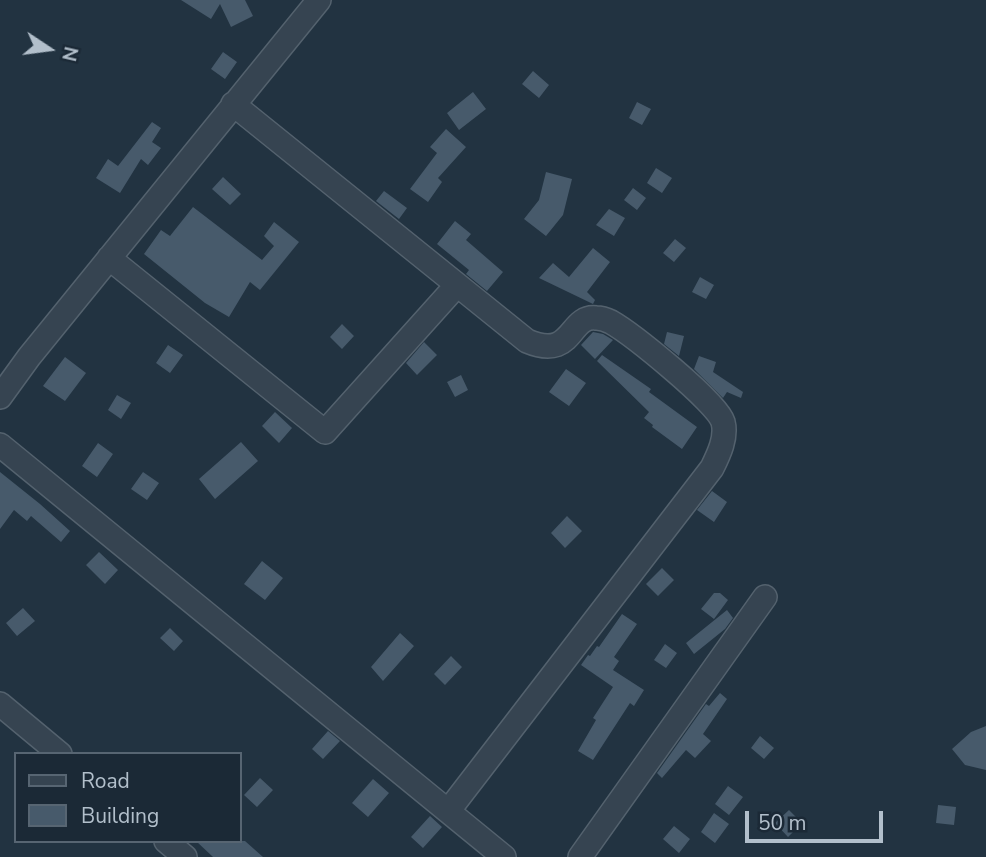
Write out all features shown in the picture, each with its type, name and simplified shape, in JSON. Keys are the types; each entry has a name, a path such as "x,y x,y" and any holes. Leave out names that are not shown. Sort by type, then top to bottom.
{"street":[{"path":"0,397 29,357 319,0"},
{"path":"233,104 527,341 551,347 562,343 587,319 608,320 706,400 719,415 724,430 723,441 712,468 449,810"},
{"path":"109,258 325,432 457,285"},
{"path":"0,445 504,857"},
{"path":"580,857 765,597"},
{"path":"0,704 58,752"},
{"path":"168,843 185,857"}],"building":[{"path":"181,0 245,0 253,16 231,27 220,4 211,19"},
{"path":"223,52 237,62 225,79 211,69"},
{"path":"533,71 549,85 539,98 522,84"},
{"path":"473,92 486,109 459,130 447,113"},
{"path":"637,102 651,109 642,125 629,118"},
{"path":"152,122 161,128 152,142 161,148 148,165 141,159 120,193 96,178 108,159 118,166"},
{"path":"446,129 466,147 438,178 442,182 428,202 410,189 437,153 430,147"},
{"path":"656,168 672,178 662,193 647,183"},
{"path":"546,172 572,179 563,215 546,236 524,219 539,200"},
{"path":"223,177 241,194 230,205 212,189"},
{"path":"633,188 646,198 637,210 624,200"},
{"path":"384,191 407,208 399,219 376,201"},
{"path":"193,207 262,260 274,246 264,236 274,222 299,242 260,290 250,282 229,317 205,303 144,254 161,230 170,236"},
{"path":"609,209 625,218 614,236 596,225"},
{"path":"455,221 471,234 466,240 503,272 487,291 466,274 469,270 437,244"},
{"path":"675,239 686,248 674,262 663,253"},
{"path":"593,248 610,262 587,292 595,300 593,304 539,278 553,263 569,277"},
{"path":"700,277 714,285 706,299 692,292"},
{"path":"342,324 354,336 342,349 330,337"},
{"path":"593,332 613,340 595,359 581,345"},
{"path":"667,332 684,336 679,356 664,344"},
{"path":"424,342 437,355 417,375 406,363"},
{"path":"168,345 183,355 170,373 156,363"},
{"path":"602,355 651,389 649,392 697,427 682,449 644,418 649,412 597,361"},
{"path":"699,356 716,362 713,372 743,392 741,398 727,392 723,398 694,369"},
{"path":"65,357 86,373 65,401 43,386"},
{"path":"566,369 586,383 569,406 549,392"},
{"path":"461,375 468,390 455,397 447,382"},
{"path":"117,395 131,403 121,419 108,410"},
{"path":"275,412 292,428 279,443 262,426"},
{"path":"241,442 258,461 215,499 199,479"},
{"path":"98,443 113,454 97,477 82,466"},
{"path":"0,472 70,531 61,542 31,516 27,521 14,510 0,529"},
{"path":"143,472 159,483 147,500 131,489"},
{"path":"712,491 727,502 714,522 697,510"},
{"path":"567,516 582,531 565,548 551,533"},
{"path":"99,552 118,570 105,584 86,565"},
{"path":"262,561 283,578 265,600 244,584"},
{"path":"662,568 674,580 658,596 646,584"},
{"path":"714,593 720,593 728,600 714,619 701,609"},
{"path":"23,608 35,621 17,636 6,623"},
{"path":"727,610 733,618 725,629 694,654 686,643"},
{"path":"622,614 637,624 614,657 619,661 613,670 644,690 634,706 630,703 593,760 578,751 596,720 593,718 613,687 581,665 597,646 599,647"},
{"path":"170,628 183,641 174,651 160,638"},
{"path":"400,633 414,646 383,681 371,667"},
{"path":"665,644 677,653 666,668 654,660"},
{"path":"451,656 462,667 445,685 434,674"},
{"path":"720,693 727,699 703,734 711,741 695,758 686,750 662,778 657,773 706,704 709,706"},
{"path":"986,726 986,770 965,765 952,749 971,732"},
{"path":"328,731 340,741 323,759 312,749"},
{"path":"760,736 774,748 764,759 751,748"},
{"path":"260,778 273,790 257,807 244,795"},
{"path":"373,779 389,793 368,817 352,803"},
{"path":"728,786 743,797 729,815 715,804"},
{"path":"938,805 956,807 954,825 936,823"},
{"path":"789,810 802,823 788,837 775,823"},
{"path":"714,813 729,824 715,843 701,832"},
{"path":"430,816 442,827 423,848 411,837"},
{"path":"674,826 690,839 679,853 663,839"},
{"path":"245,841 263,857 213,857 198,843"}]}
